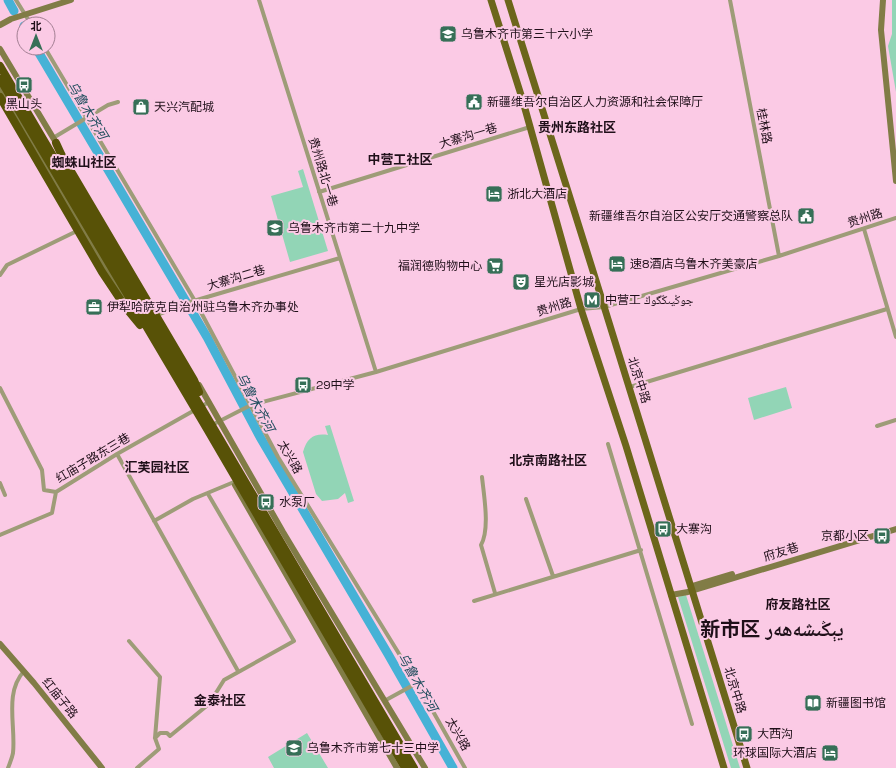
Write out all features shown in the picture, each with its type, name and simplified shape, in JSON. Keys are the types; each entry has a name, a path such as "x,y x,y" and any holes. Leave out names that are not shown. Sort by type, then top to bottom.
{"highway":[{"path":"0,66 206,404 414,768"},
{"path":"0,79 405,768"},
{"path":"0,97 102,272 126,308 156,344"},
{"path":"55,140 62,156 194,380 201,398 206,404"}],"main road":[{"path":"0,25 55,2 71,0"},
{"path":"491,0 530,128 581,309 623,438 724,768"},
{"name":"北京中路","path":"508,0 693,588 747,768"},
{"path":"883,0 880,30 896,181"},
{"path":"0,49 157,315 206,404 220,421 283,532 386,700 425,768"},
{"path":"0,89 81,228 193,411 397,768"},
{"name":"府友巷","path":"671,595 896,525"},
{"name":"府友巷","path":"693,588 896,529"},
{"name":"红庙子路","path":"0,644 24,671 102,768"}],"street":[{"path":"16,0 25,15"},
{"name":"贵州路北一巷","path":"259,0 376,372"},
{"name":"桂林路","path":"730,0 779,256"},
{"name":"太兴路","path":"50,56 85,119 195,301 278,458 416,684 465,768"},
{"path":"55,140 76,124 108,105 118,102"},
{"name":"大寨沟一巷","path":"319,192 530,128"},
{"name":"贵州路","path":"204,430 250,406 376,372 581,309 604,306 779,256 896,218"},
{"path":"0,274 7,265 81,228"},
{"path":"864,229 896,338"},
{"name":"大寨沟二巷","path":"140,323 190,302 340,258"},
{"path":"630,387 887,309"},
{"path":"0,388 42,470 44,490 56,492"},
{"name":"红庙子路东三巷","path":"0,535 52,513 56,492 117,454 206,404"},
{"path":"876,426 896,420"},
{"path":"608,444 692,724"},
{"path":"117,454 238,671"},
{"path":"482,478 485,527 484,539 481,545 495,594"},
{"path":"154,521 193,499 234,482"},
{"path":"0,483 5,495"},
{"path":"155,738 160,733 167,733 170,736 209,704 224,680 294,641 208,494"},
{"path":"526,499 553,576"},
{"path":"474,601 641,550"},
{"path":"129,641 160,677 155,738 158,749 137,768"},
{"path":"8,768 13,754 12,696 19,677 24,671"},
{"path":"386,700 416,684"}],"green space":[{"path":"892,0 896,0 896,92 888,46 892,34"},
{"path":"303,169 328,251 290,262 271,196 303,187 298,171"},
{"path":"786,387 792,408 754,420 748,398"},
{"path":"330,425 354,501 348,503 345,493 338,499 322,501 316,494 303,452 309,440 315,436 328,435 325,426"},
{"path":"686,595 740,768 731,768 678,597"},
{"name":"乌鲁木齐市第七十三中学","path":"307,733 328,768 274,768 268,757"}],"waterway":[{"name":"乌鲁木齐河","path":"8,0 14,11"},
{"name":"乌鲁木齐河","path":"41,56 207,337 260,437 388,654 453,768"}],"place":[{"name":"乌鲁木齐市第三十六小学","path":"448,34"},
{"name":"黑山头","path":"24,85"},
{"name":"新疆维吾尔自治区人力资源和社会保障厅","path":"474,102"},
{"name":"天兴汽配城","path":"141,107"},
{"name":"浙北大酒店","path":"494,194"},
{"name":"新疆维吾尔自治区公安厅交通警察总队","path":"806,216"},
{"name":"乌鲁木齐市第二十九中学","path":"275,228"},
{"name":"速8酒店乌鲁木齐美豪店","path":"617,264"},
{"name":"福润德购物中心","path":"495,266"},
{"name":"星光店影城","path":"521,282"},
{"name":"中营工 جوڭيىڭگوڭ","path":"592,300"},
{"name":"伊犁哈萨克自治州驻乌鲁木齐办事处","path":"94,307"},
{"name":"29中学","path":"303,385"},
{"name":"水泵厂","path":"266,502"},
{"name":"大寨沟","path":"663,529"},
{"name":"京都小区","path":"882,536"},
{"name":"新疆图书馆","path":"813,703"},
{"name":"大西沟","path":"744,734"},
{"name":"乌鲁木齐市第七十三中学","path":"294,748"},
{"name":"环球国际大酒店","path":"830,753"}],"district":[{"name":"贵州东路社区","path":"577,127"},
{"name":"中营工社区","path":"400,159"},
{"name":"蜘蛛山社区","path":"84,162"},
{"name":"北京南路社区","path":"548,460"},
{"name":"汇芙园社区","path":"157,467"},
{"name":"府友路社区","path":"798,604"},
{"name":"新市区 يېڭىشەھەر","path":"772,629"},
{"name":"金泰社区","path":"220,700"}]}
